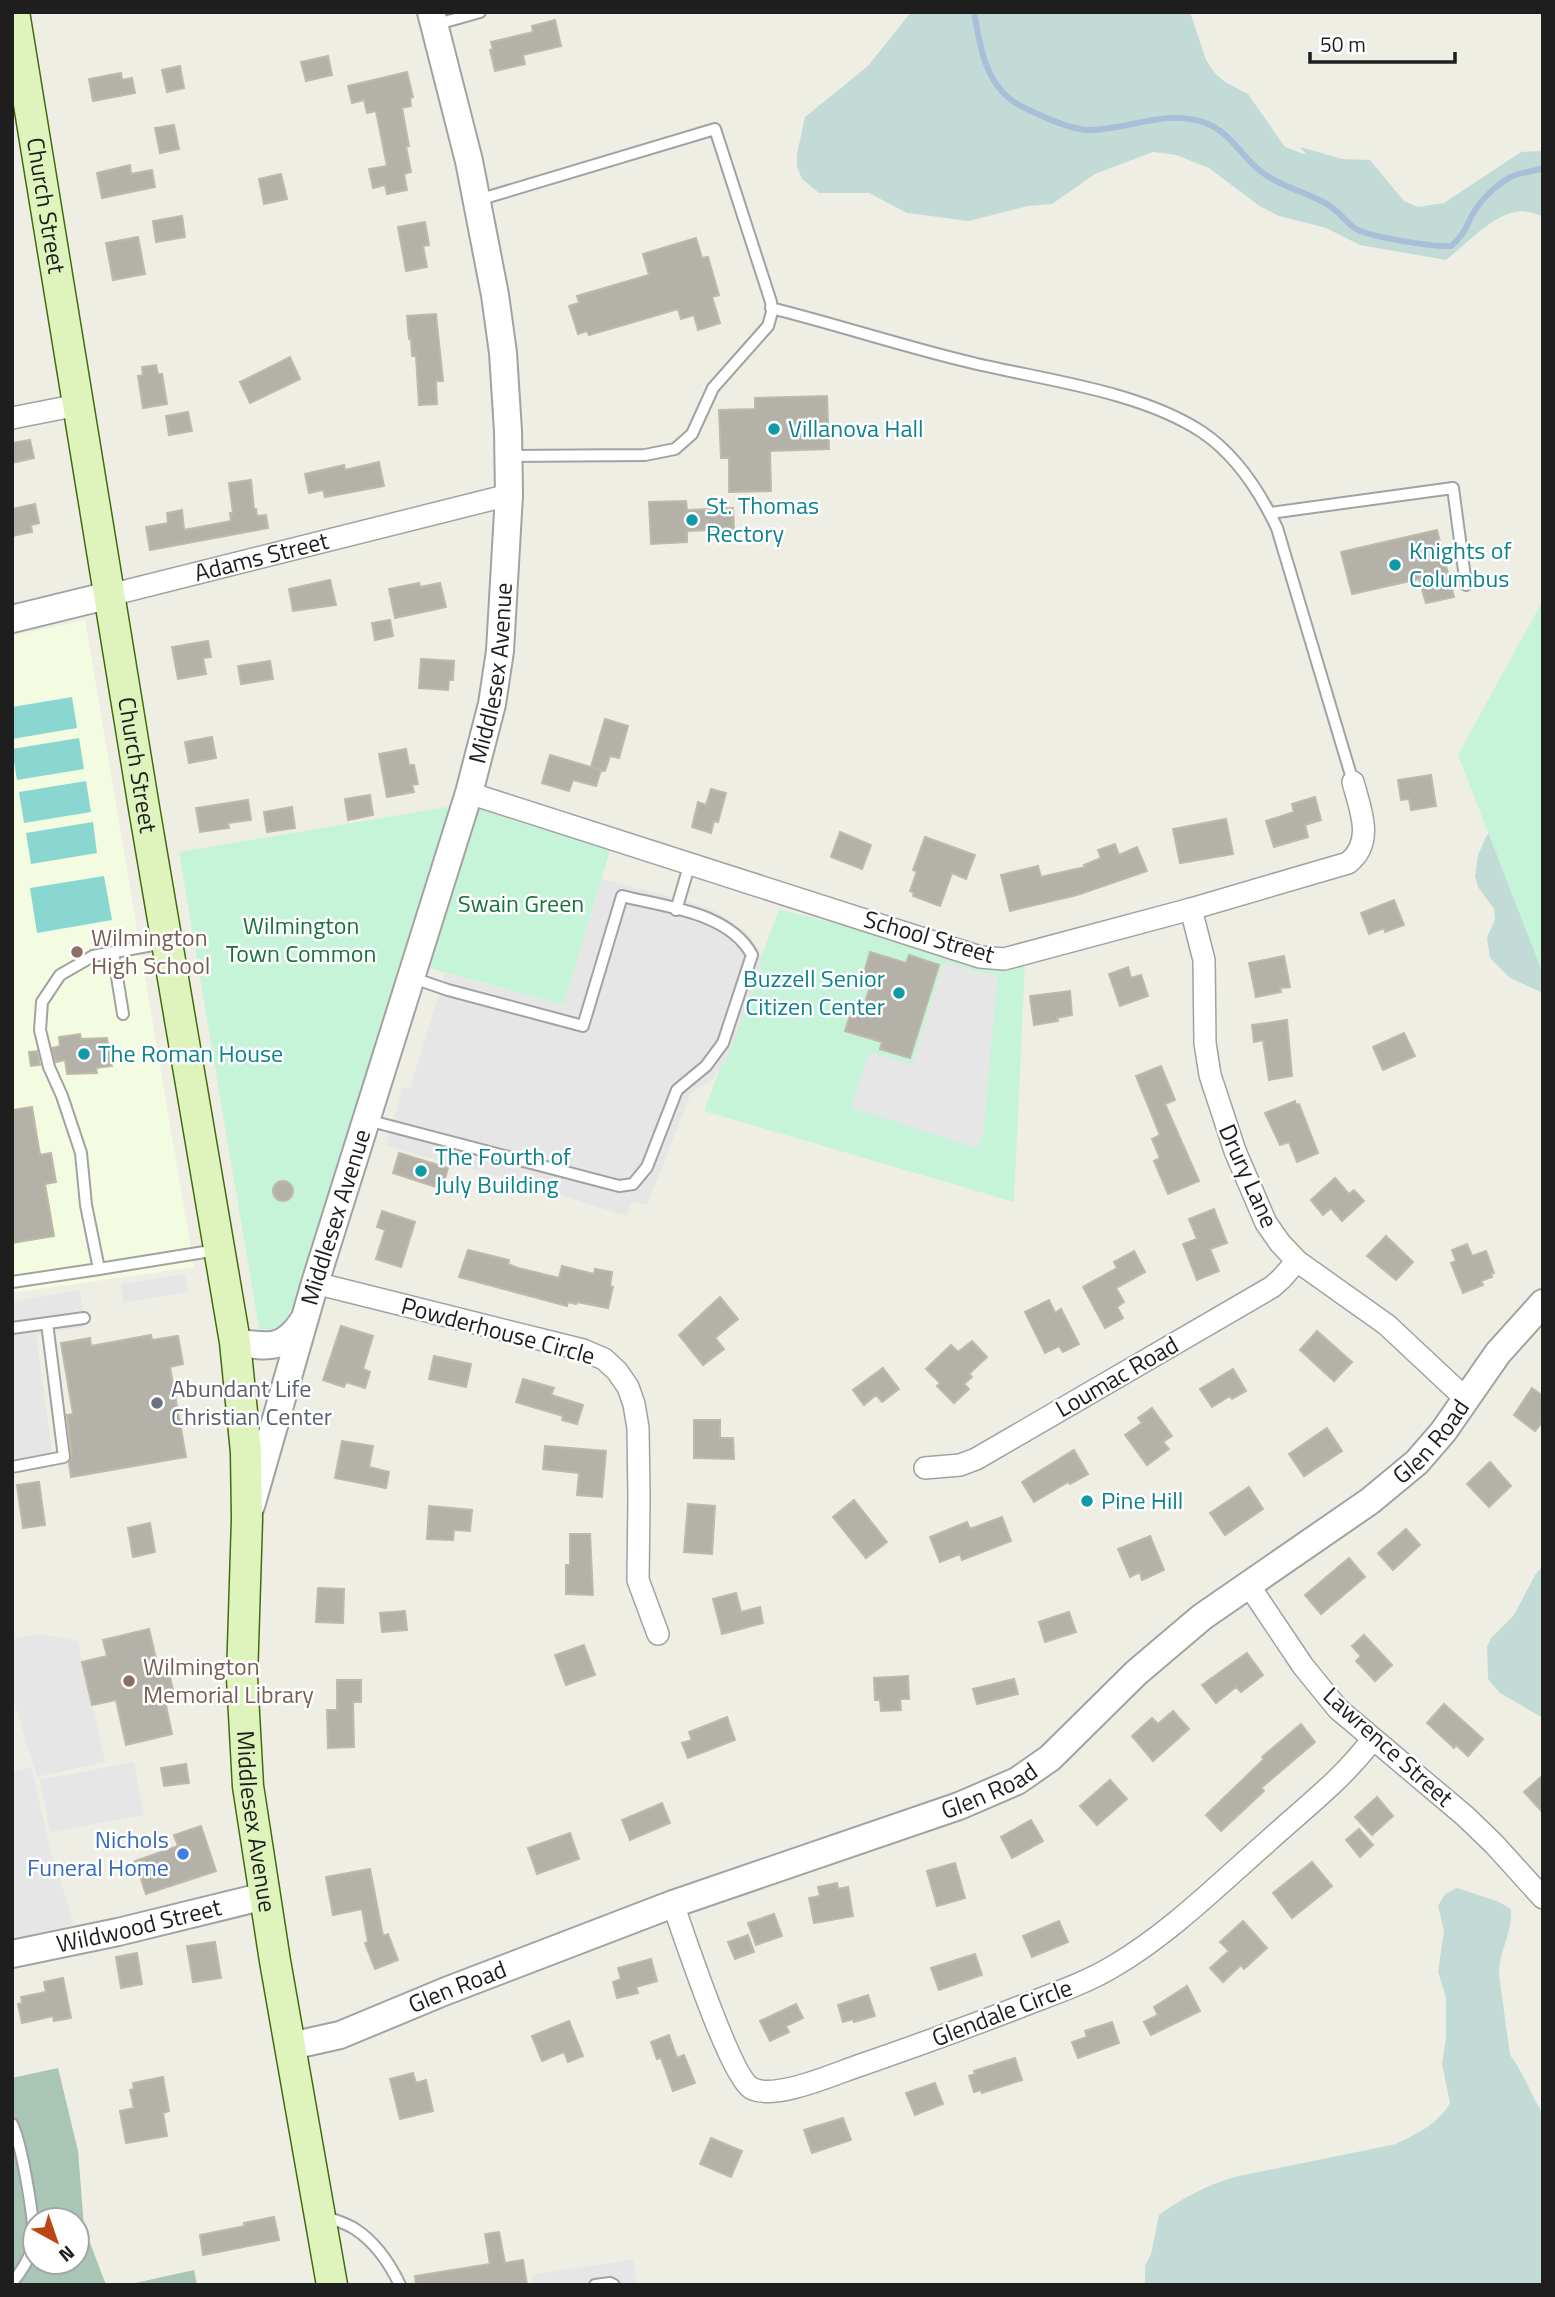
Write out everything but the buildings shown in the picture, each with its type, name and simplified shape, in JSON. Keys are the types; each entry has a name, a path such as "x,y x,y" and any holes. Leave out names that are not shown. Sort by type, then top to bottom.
{"main road":[{"name":"Church Street","path":"14,12 166,942 235,1342 243,1409 247,1519"},
{"name":"Middlesex Avenue","path":"247,1519 242,1678 248,1786 332,2285"}],"street":[{"name":"Middlesex Avenue","path":"247,1519 315,1283 469,793 485,736 497,671 509,495 506,381 500,324 477,201 432,19"},
{"path":"12,418 78,405"},
{"name":"Adams Street","path":"12,620 509,495"},
{"name":"School Street","path":"469,793 962,951 996,959 1016,957 1343,865 1354,859 1362,846 1364,829 1353,782"},
{"name":"Drury Lane","path":"1191,909 1203,960 1206,1049 1218,1104 1235,1152 1266,1223 1297,1261 1387,1325 1466,1399"},
{"name":"Loumac Road","path":"925,1468 960,1465 976,1459 1272,1287 1297,1261"},
{"name":"Powderhouse Circle","path":"315,1283 583,1350 604,1360 617,1371 628,1387 637,1414 638,1577 639,1587 658,1634"},
{"name":"Glen Road","path":"291,2046 340,2035 446,1991 673,1904 959,1806 1017,1781 1050,1758 1136,1673 1172,1642 1248,1584 1370,1501 1418,1462 1443,1432 1498,1353 1543,1303"},
{"name":"Middlesex Avenue","path":"235,1342 277,1345 290,1338 306,1317"},
{"name":"Lawrence Street","path":"1248,1584 1328,1699 1372,1740 1465,1816 1543,1898"},
{"name":"Glendale Circle","path":"673,1904 713,2013 740,2076 756,2090 778,2091 989,2019 1112,1968 1150,1942 1199,1902 1338,1780 1372,1740"},
{"name":"Wildwood Street","path":"12,1954 118,1932 265,1896"}],"lane":[{"path":"432,19 480,12"},
{"path":"477,201 715,129 771,308 768,326 713,388 692,435 675,449 645,455 508,456"},
{"path":"771,308 970,362 1098,391 1164,413 1200,431 1224,451 1259,492 1284,543 1353,782"},
{"path":"1270,513 1453,488 1465,585"},
{"path":"676,910 690,863"},
{"path":"367,1120 619,1186 633,1184 647,1167 677,1090 705,1066 723,1043 752,956 744,945 720,925 696,915 622,896 583,1026 413,978"},
{"path":"99,1269 86,1205 81,1153 49,1067 40,1030 42,1002 60,975 93,956 166,942"},
{"path":"113,952 122,1014"},
{"path":"12,1282 219,1250"},
{"path":"12,1328 84,1318"},
{"path":"14,1467 64,1457 47,1323"},
{"path":"12,2124 34,2235 32,2249 12,2283"},
{"path":"319,2214 355,2229 363,2236 382,2254 400,2285"},
{"path":"595,2285 614,2285"}],"shaded area":[{"path":"911,12 1190,12 1206,60 1215,73 1225,82 1248,94 1285,147 1307,155 1300,147 1342,159 1370,160 1404,201 1418,207 1444,203 1521,152 1543,151 1543,216 1521,211 1500,217 1446,260 1360,245 1326,228 1279,216 1258,205 1209,168 1176,155 1153,152 1095,174 1052,204 1028,206 969,221 907,213 869,193 819,193 802,179 797,167 805,117 868,66"},
{"name":"Wilmington High School","path":"85,620 194,1267 12,1293 12,636"},
{"path":"72,697 77,728 12,739 12,707"},
{"path":"1543,725 1543,993 1510,978 1490,958 1487,938 1495,919 1494,909 1478,887 1475,876 1478,855 1486,837 1521,794"},
{"path":"79,738 84,769 17,780 12,749"},
{"path":"86,781 91,812 24,823 19,792"},
{"path":"93,822 97,853 31,864 26,833"},
{"path":"104,876 112,920 37,933 30,888"},
{"path":"602,879 691,902 717,912 745,931 761,951 761,971 726,1060 712,1080 691,1093 647,1205 631,1202 627,1216 518,1182 386,1146 403,1087 410,1089 445,973 563,1005"},
{"path":"944,961 998,975 983,1133 977,1148 851,1108 869,1052 912,1064"},
{"path":"185,1274 188,1292 124,1303 121,1284"},
{"path":"80,1290 85,1327 36,1335 54,1467 12,1473 12,1302"},
{"path":"1543,1566 1543,1718 1500,1693 1488,1679 1487,1647 1491,1638 1514,1615 1535,1575"},
{"path":"38,1634 78,1641 105,1762 37,1777 12,1695 12,1639"},
{"path":"134,1762 144,1815 50,1832 40,1780"},
{"path":"31,1767 50,1848 74,1924 12,1939 12,1772"},
{"path":"1457,1888 1499,1902 1511,1909 1510,1926 1499,1974 1510,2055 1543,2114 1543,2285 1145,2285 1145,2266 1151,2254 1159,2215 1185,2198 1234,2177 1396,2144 1426,2128 1445,2110 1450,2103 1442,2064 1446,2038 1446,1997 1438,1972 1444,1931 1438,1906 1445,1894"},
{"path":"58,2068 78,2151 82,2206 21,2206 21,2276 91,2276 91,2245 106,2285 12,2285 12,2078"},
{"path":"633,2259 637,2285 533,2285 532,2275"},
{"path":"194,2270 197,2285 126,2285"}],"green space":[{"path":"1543,600 1543,974 1458,755"},
{"name":"Swain Green","path":"476,804 611,847 564,1005 429,968"},
{"name":"Wilmington Town Common","path":"453,806 299,1294 283,1325 269,1330 259,1329 179,852"},
{"path":"779,909 994,964 1025,962 1014,1202 704,1111"}],"waterway":[{"path":"974,12 982,53 993,79 1001,90 1023,107 1046,118 1087,130 1178,118 1208,124 1223,133 1267,176 1325,203 1360,231 1385,238 1451,246 1461,236 1481,202 1498,186 1514,175 1543,168"}],"place":[{"name":"Villanova Hall","path":"774,429"},
{"name":"St. Thomas Rectory","path":"692,520"},
{"name":"Knights of Columbus","path":"1395,565"},
{"name":"Wilmington High School","path":"77,952"},
{"name":"Buzzell Senior Citizen Center","path":"899,993"},
{"name":"The Roman House","path":"84,1054"},
{"name":"The Fourth of July Building","path":"421,1171"},
{"name":"Abundant Life Christian Center","path":"157,1403"},
{"name":"Pine Hill","path":"1087,1501"},
{"name":"Wilmington Memorial Library","path":"129,1681"},
{"name":"Nichols Funeral Home","path":"183,1854"}]}
